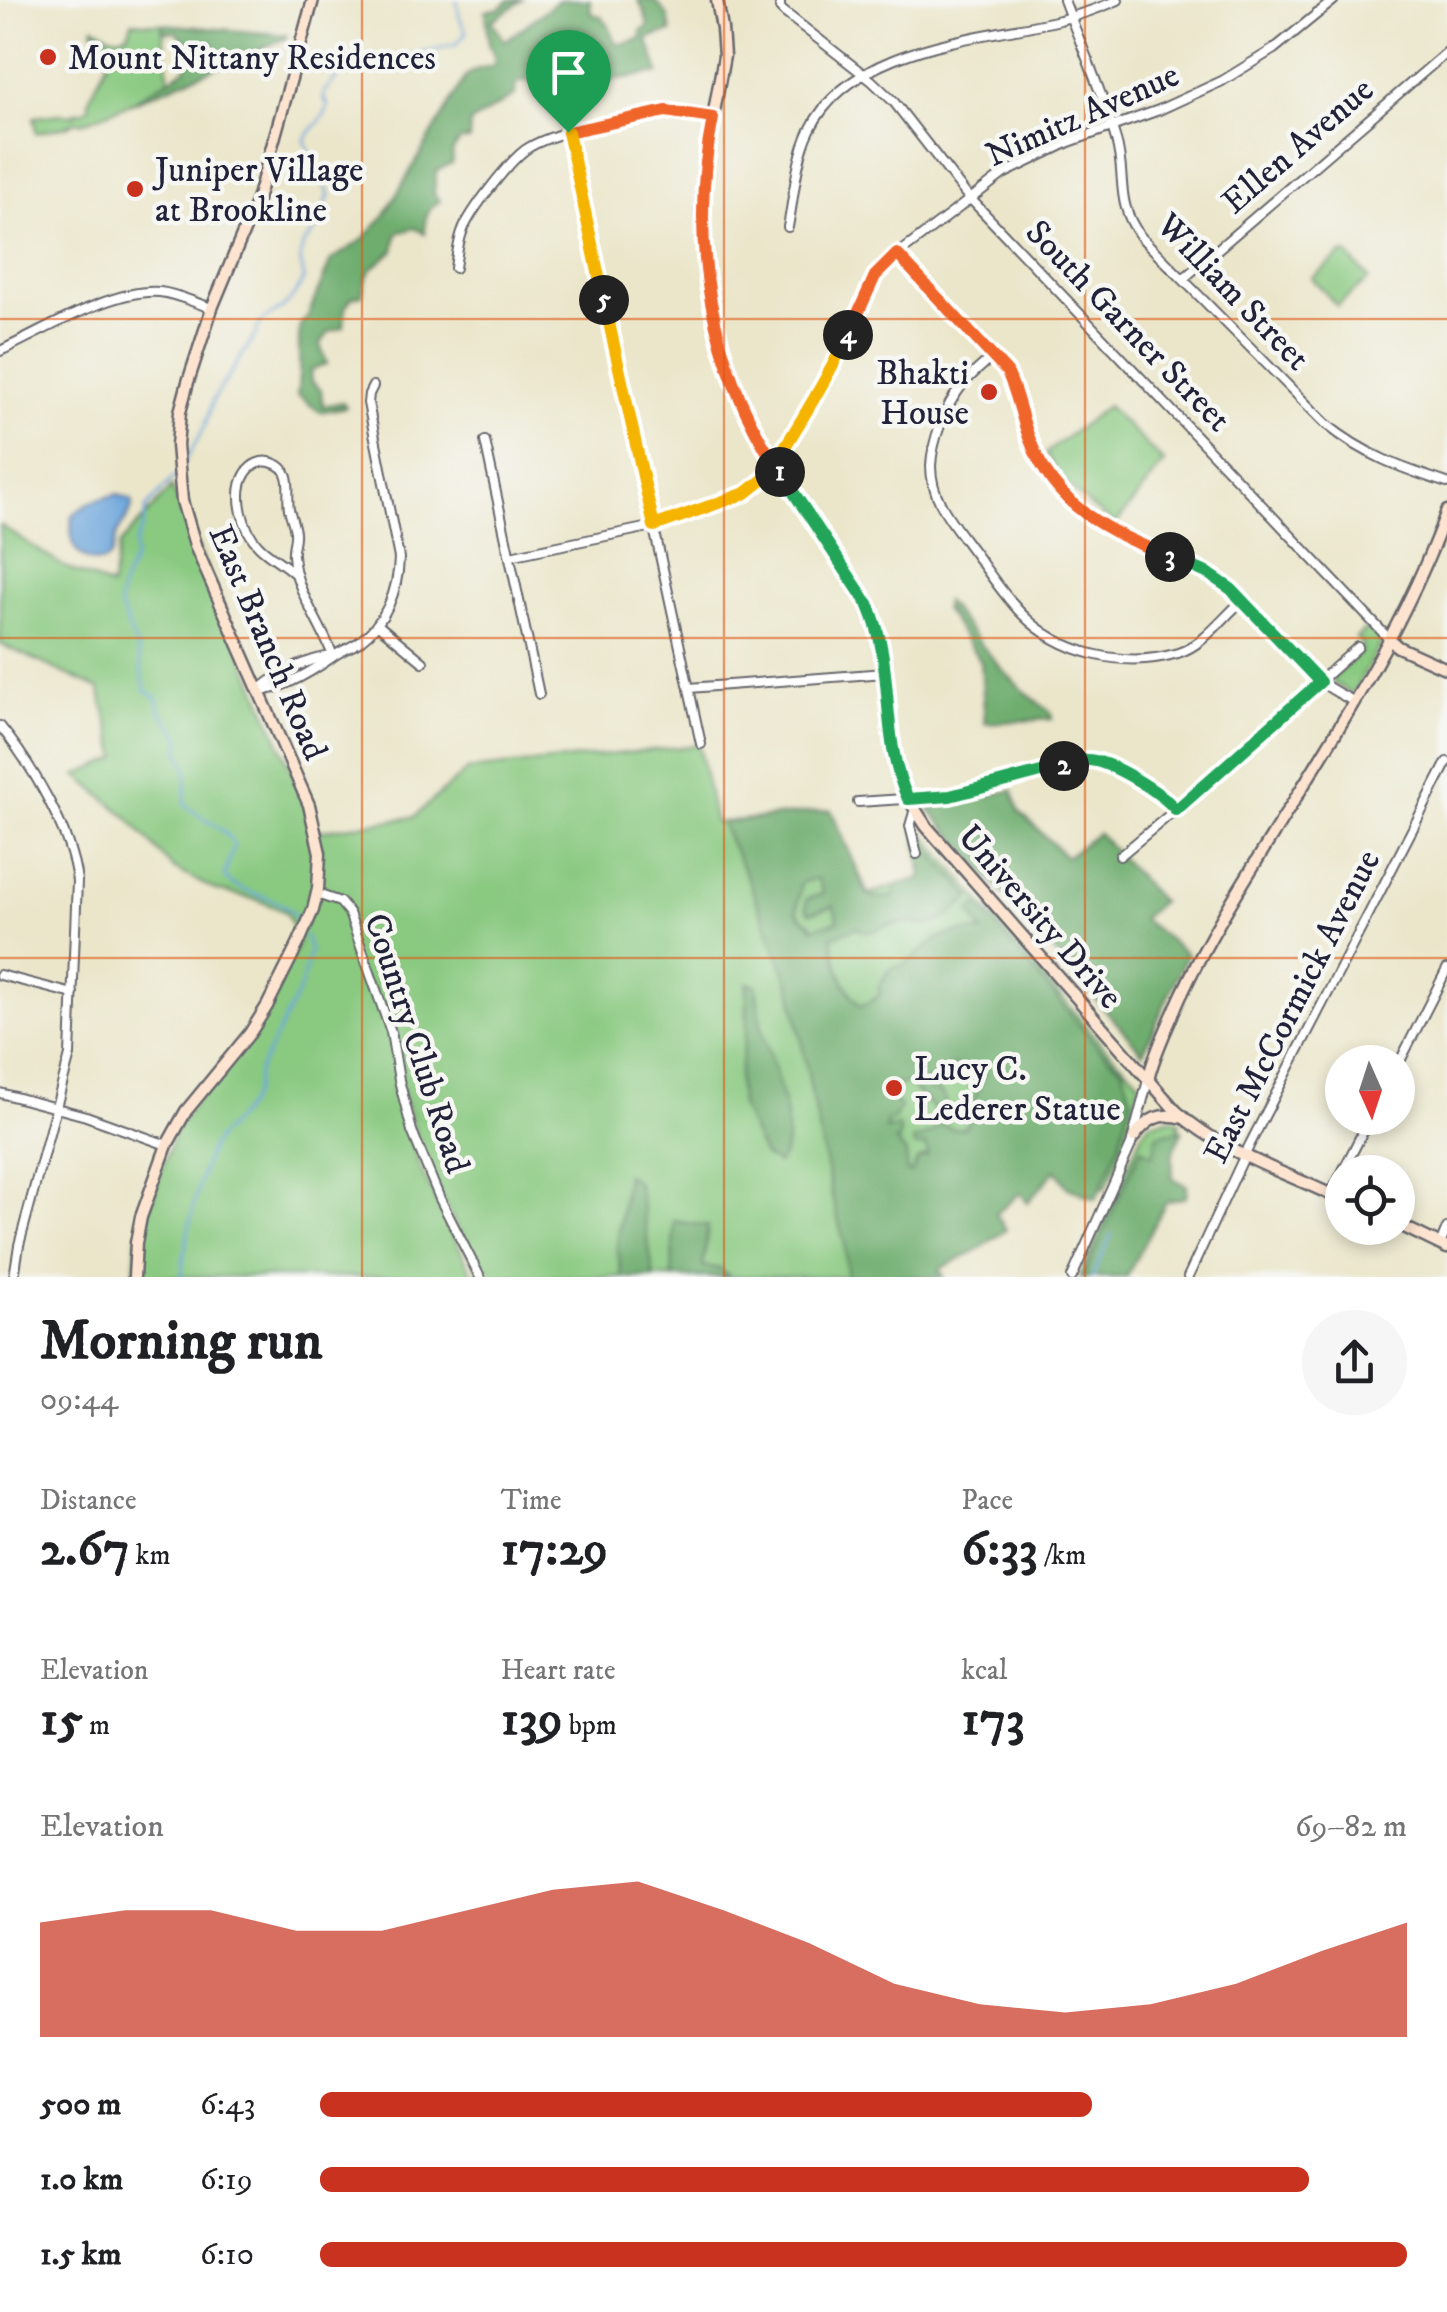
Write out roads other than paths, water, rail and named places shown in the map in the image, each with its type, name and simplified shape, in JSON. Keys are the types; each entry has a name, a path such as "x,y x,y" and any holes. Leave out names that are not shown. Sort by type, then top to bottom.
{"main road":[{"name":"East Branch Road","path":"134,1277 141,1218 167,1146 186,1110 250,1033 300,942 317,894 320,862 309,806 196,548 180,492 178,450 184,396 212,308 257,200 312,0"},
{"name":"University Drive","path":"717,0 724,56 704,168 702,213 705,271 718,334 753,426 869,606 879,628 892,746 912,804 938,840 1185,1119 1244,1156 1325,1192"},
{"path":"1148,1080 1174,1010 1215,929 1390,640 1447,511"},
{"name":"South Garner Street","path":"1390,640 1447,669"},
{"path":"1134,1137 1155,1117 1172,1115 1185,1119"},
{"path":"1415,1232 1444,1246"}],"street":[{"name":"William Street","path":"1064,0 1112,126 1119,151 1121,191 1129,220 1140,237 1326,424 1374,457 1447,483"},
{"path":"788,227 810,129 830,102 864,76 903,56 946,42 1070,16 1118,0"},
{"name":"Nimitz Avenue","path":"510,556 654,526 746,493 765,478 774,464 833,367 875,276 897,254 1004,174 1069,142 1191,97 1222,81 1274,48 1334,0"},
{"name":"South Garner Street","path":"780,4 901,110 970,199 1390,640"},
{"name":"Ellen Avenue","path":"1183,279 1447,52"},
{"path":"455,268 464,228 514,160 535,144 568,132 666,111 713,118"},
{"path":"568,132 701,744"},
{"path":"897,254 1012,381 1040,463 1068,500 1106,529 1209,574 1231,589 1320,682 1355,702"},
{"path":"0,351 96,306 132,294 171,294 212,308"},
{"path":"993,356 966,381 952,402 933,451 932,479 943,509 1024,617 1079,650 1114,658 1155,658 1189,648 1243,600"},
{"path":"259,690 267,682 360,641 390,604 399,558 368,403 373,386"},
{"path":"485,441 539,694"},
{"path":"296,575 256,544 243,516 244,478 256,464 268,461 286,472 296,575 333,656"},
{"path":"281,562 294,545"},
{"path":"377,624 423,662"},
{"path":"1120,856 1358,647"},
{"path":"689,688 886,673"},
{"path":"0,726 25,760 65,836 77,891 70,1055 14,1277"},
{"path":"858,802 912,804 1088,760 1105,764 1150,788 1176,810"},
{"name":"East McCormick Avenue","path":"1188,1277 1244,1156 1447,762"},
{"path":"912,804 910,826 918,854"},
{"name":"Country Club Road","path":"317,894 340,902 349,913 390,1032 412,1131 440,1199 480,1277"},
{"path":"1408,1045 1447,969"},
{"path":"0,975 72,994"},
{"path":"1072,1277 1134,1137 1148,1080"},
{"path":"0,1093 125,1129 167,1146"},
{"path":"1444,1246 1447,1228"}],"water":[{"path":"117,494 133,501 112,554 101,562 85,558 73,543 72,515 91,502"}],"waterway":[{"path":"184,464 205,426 213,400 260,324 285,306 304,278 300,258 303,245 315,231 329,195 305,141 327,110 324,92 345,68 394,63 456,44 466,33 457,0"},
{"path":"176,475 146,508 119,605 137,648 145,690 158,699 160,711 179,734 179,749 187,770 185,804 225,833 234,846 224,877 286,908 302,928"},
{"path":"182,1277 204,1167 215,1141 253,1096 259,1070 301,987 310,950 305,936"},
{"path":"1092,1277 1112,1234"}],"place":[{"name":"Mount Nittany Residences","path":"48,57"},
{"name":"Juniper Village at Brookline","path":"135,189"},
{"name":"Bhakti House","path":"989,392"},
{"name":"Lucy C. Lederer Statue","path":"894,1088"}]}
